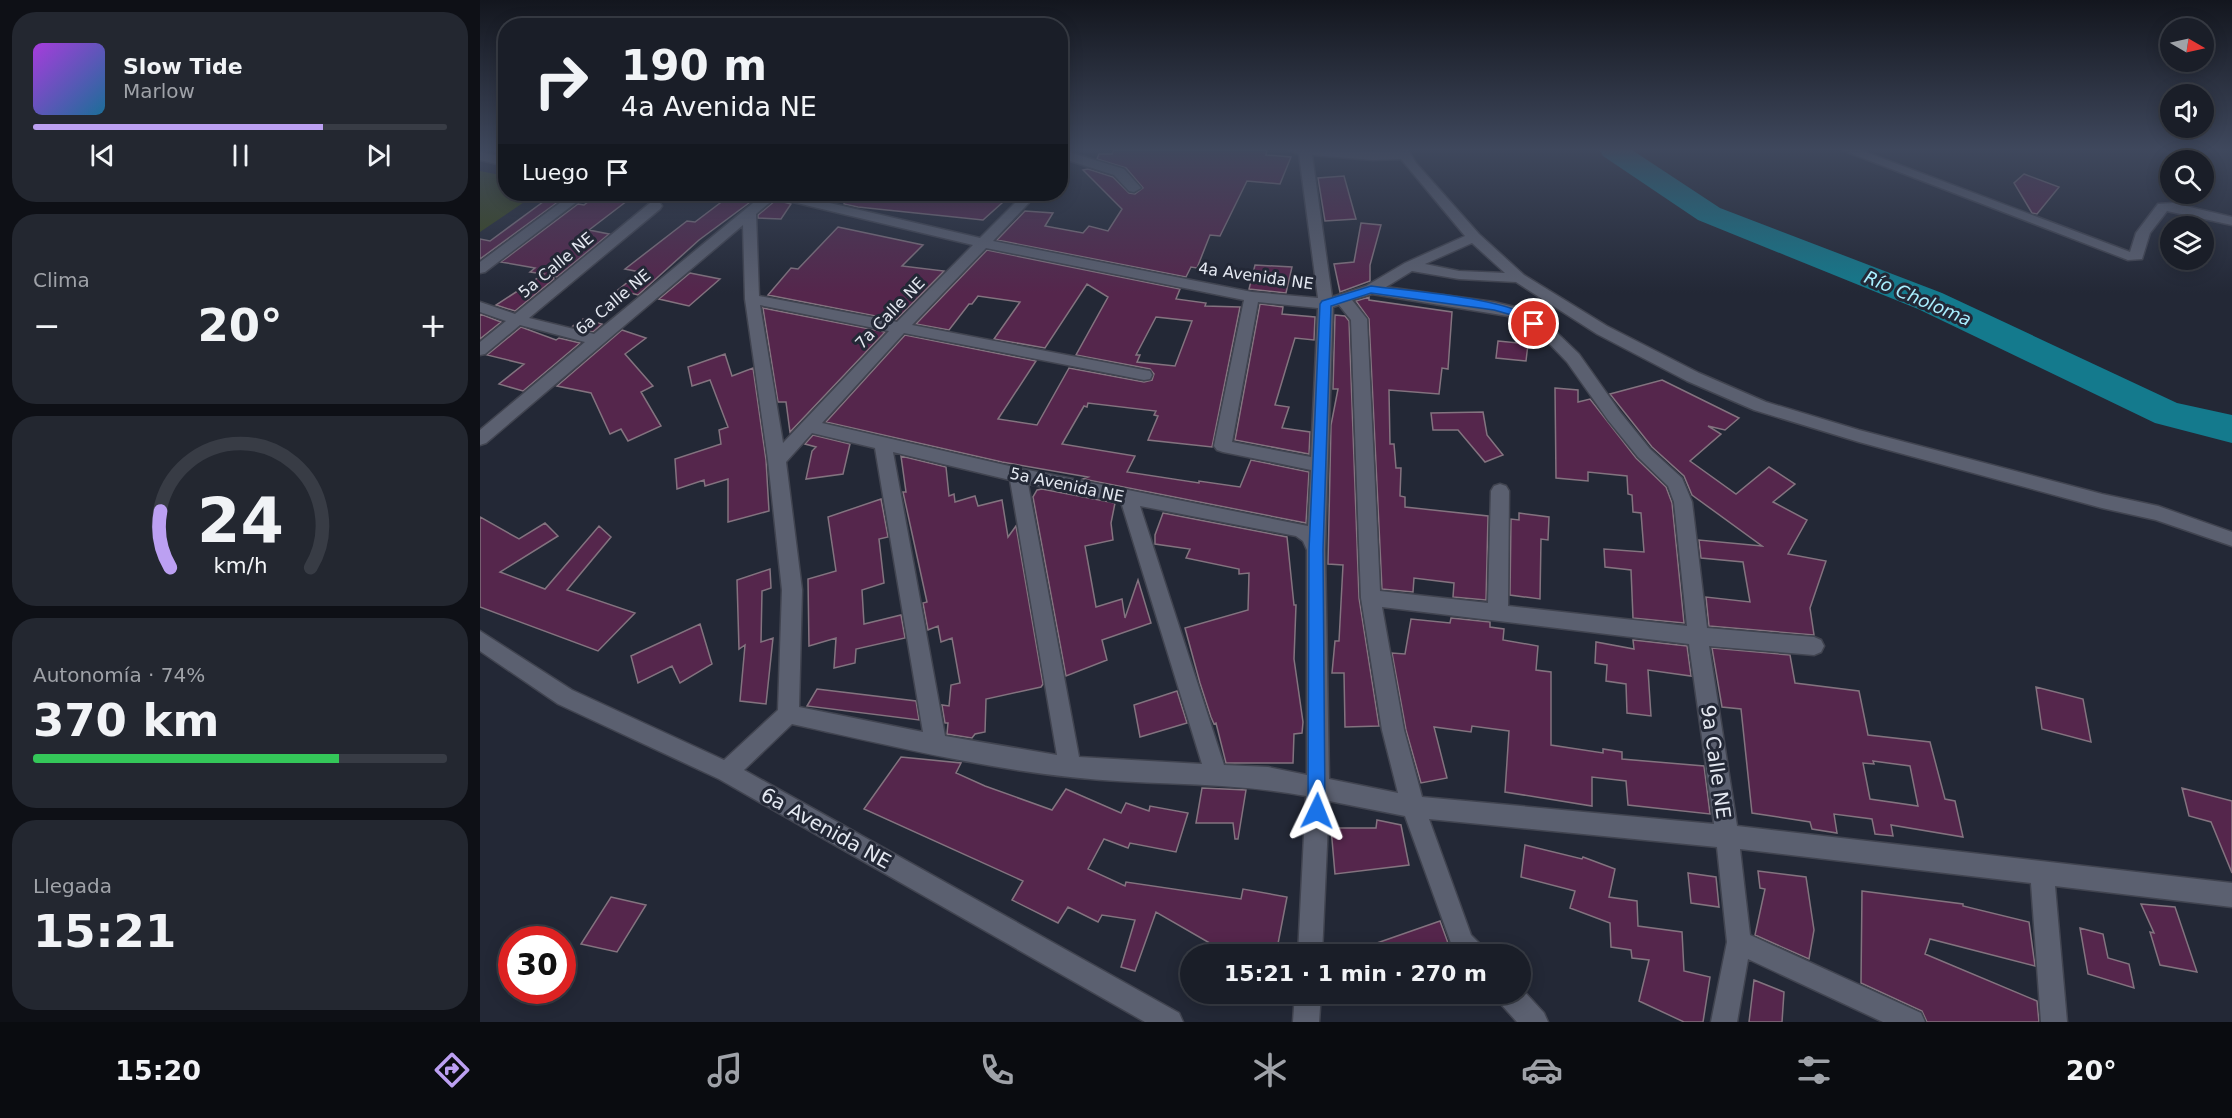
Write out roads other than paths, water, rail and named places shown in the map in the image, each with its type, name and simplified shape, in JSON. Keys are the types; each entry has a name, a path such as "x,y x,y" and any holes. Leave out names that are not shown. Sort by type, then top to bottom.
{"street":[{"path":"1310,944 1318,787 1316,550 1318,465 1334,301 1311,198"},
{"path":"1441,198 1474,237 1520,278 1553,301 1602,330 1693,376 1760,406 1859,436 2102,501 2158,513 2232,539"},
{"path":"1974,198 2128,256 2137,256 2143,233 2163,207 2173,207 2232,221"},
{"path":"480,268 571,201"},
{"name":"6a Calle NE","path":"480,439 762,201"},
{"name":"4a Avenida NE","path":"806,201 983,243 1252,297 1334,301 1371,289 1494,307 1519,314 1549,334 1573,358 1614,416 1644,453 1676,483 1683,502"},
{"name":"7a Calle NE","path":"777,460 900,328 1024,201"},
{"name":"5a Calle NE","path":"480,351 655,206"},
{"path":"728,772 788,714 792,590 777,460 752,299 749,211"},
{"path":"1371,289 1410,266 1474,237"},
{"path":"1410,266 1459,275 1520,278"},
{"path":"1252,297 1223,446 1318,465"},
{"path":"752,299 1144,375"},
{"path":"1334,301 1359,320 1371,598 1393,730 1413,807 1463,944"},
{"path":"480,307 518,320 596,340"},
{"name":"5a Avenida NE","path":"810,426 1018,475 1300,530 1310,536 1316,550"},
{"path":"883,442 936,745"},
{"path":"1018,475 1070,767"},
{"path":"1498,613 1500,491"},
{"path":"1129,498 1216,774"},
{"name":"9a Calle NE","path":"1683,502 1698,636 1727,837 1739,942 1724,1022"},
{"path":"1371,598 1698,636 1814,646"},
{"name":"6a Avenida NE","path":"480,640 565,697 728,772 1170,1022"},
{"path":"788,714 936,745 1070,767 1268,778 1413,807 1727,837 2232,895"},
{"path":"2042,874 2054,1022"},
{"path":"1739,942 1912,1022"},
{"path":"1306,1022 1307,1004"},
{"path":"1518,1004 1535,1022"}],"waterway":[{"name":"Río Choloma","path":"1685,198 1709,214 1930,301 2168,414 2232,429"}]}
